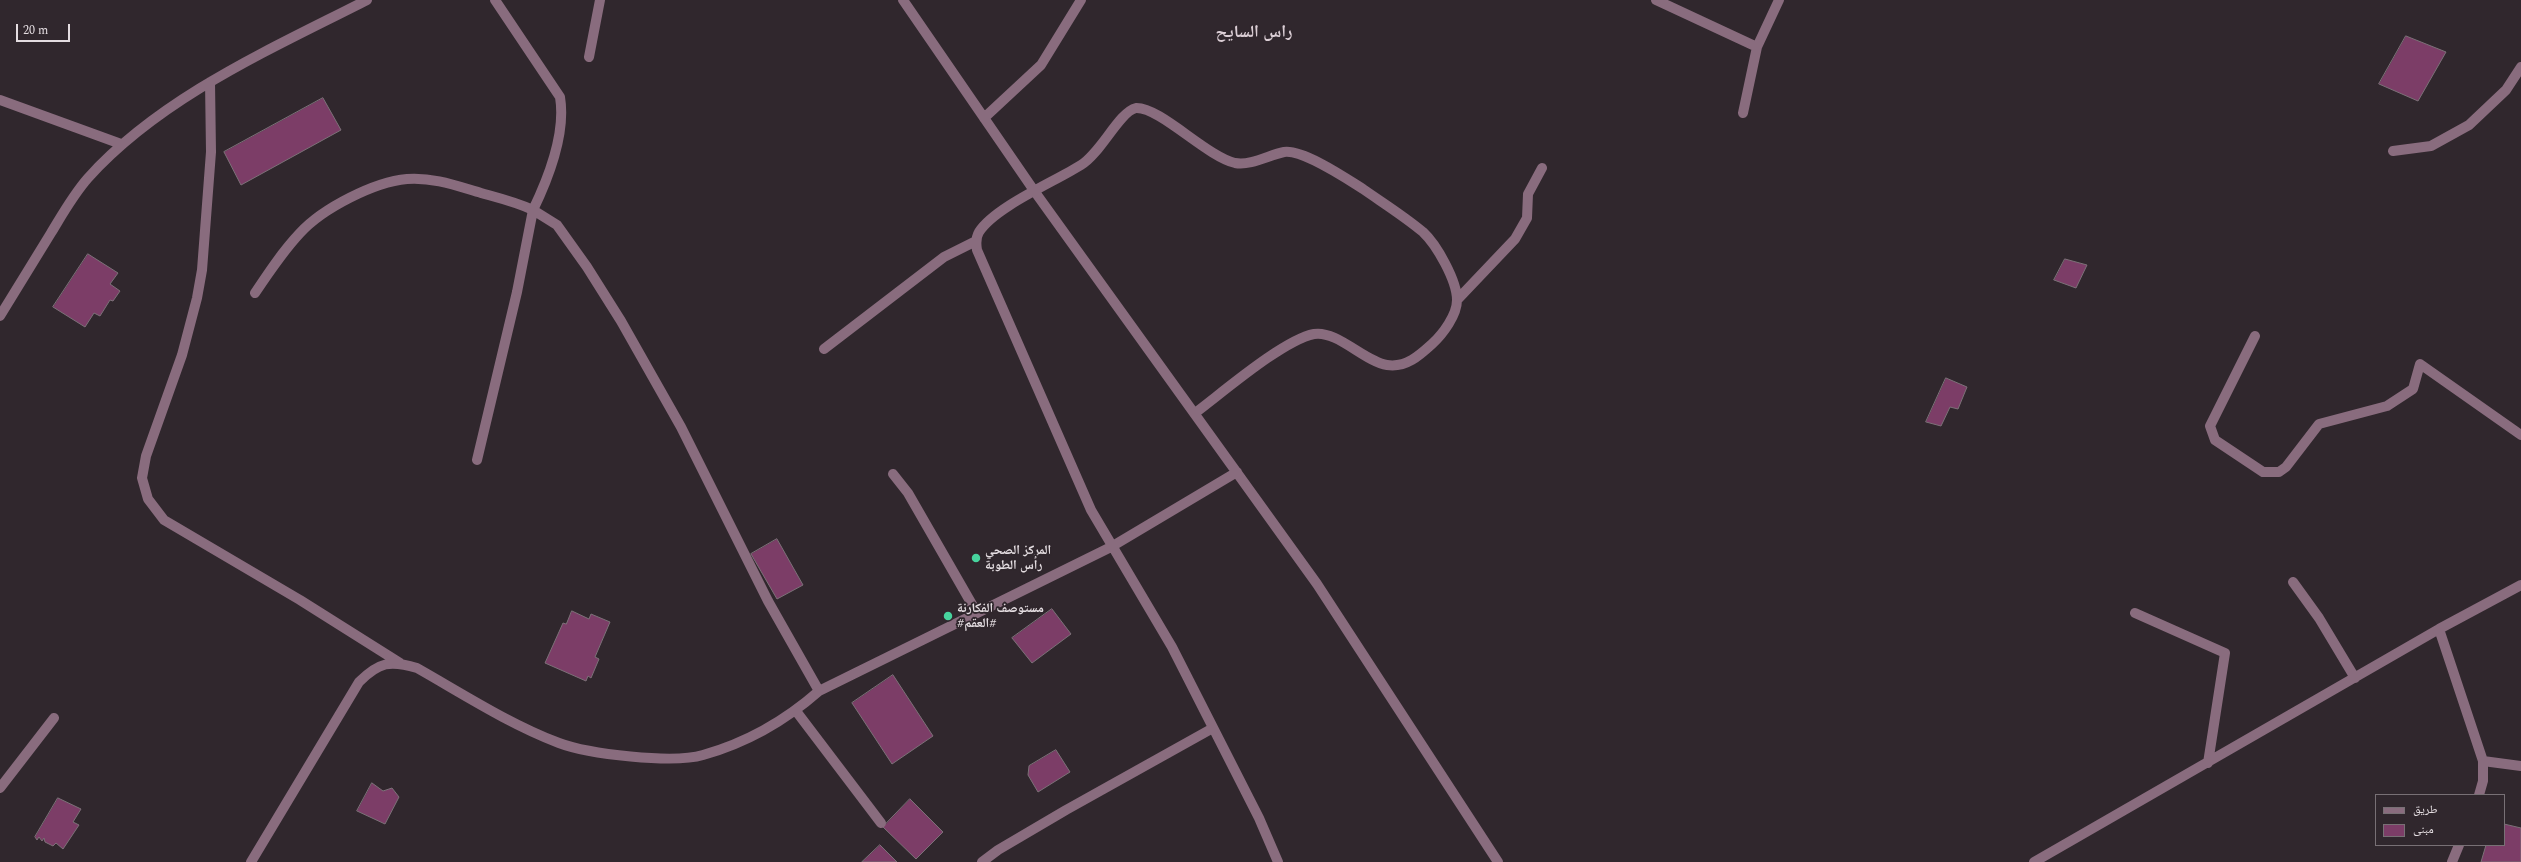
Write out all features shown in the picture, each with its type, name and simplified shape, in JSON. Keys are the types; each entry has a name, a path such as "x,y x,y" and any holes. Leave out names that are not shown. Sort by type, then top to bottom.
{"street":[{"path":"0,316 69,203 88,179 121,144 153,119 210,82 356,3 367,0"},
{"path":"477,460 517,292 533,210 542,191 558,136 562,109 560,97 495,0"},
{"path":"588,57 600,0"},
{"path":"984,118 1041,65 1081,0"},
{"path":"1656,0 1757,48"},
{"path":"1743,113 1757,48 1779,0"},
{"path":"906,1 1035,192 1325,596 1498,862"},
{"path":"2393,151 2430,146 2469,125 2506,90 2521,67"},
{"path":"210,82 211,152 202,270 197,298 187,327 182,355 146,456 142,478 148,499 164,520 300,600 400,663 417,668 515,724 560,744 612,755 661,758 702,756 764,730 796,711 819,691 1112,547 1237,472"},
{"path":"0,100 121,144"},
{"path":"1278,862 1259,818 1172,647 1091,510 976,250 978,233 999,212 1083,164 1097,153 1126,113 1132,109 1141,108 1218,156 1234,162 1255,161 1287,151 1304,156 1348,179 1424,233 1444,262 1457,300"},
{"path":"1195,413 1293,340 1316,334 1337,340 1387,365 1405,363 1419,356 1437,340 1451,319 1457,300 1515,239 1526,218 1528,194 1542,168"},
{"path":"255,293 301,231 324,213 346,200 364,191 389,183 408,179 445,182 533,210 557,225 587,267 621,321 682,426 768,601 819,691"},
{"path":"824,349 944,257 976,241"},
{"path":"2255,336 2210,426 2215,440 2263,472 2279,472 2286,467 2319,424 2387,406 2413,389 2420,364 2521,435"},
{"path":"893,474 908,493 977,613"},
{"path":"2293,582 2319,618 2355,678"},
{"path":"2034,862 2439,629 2521,585"},
{"path":"2135,613 2225,653 2208,763"},
{"path":"2439,629 2483,761 2483,781 2479,794"},
{"path":"251,862 359,682 370,670 384,663 400,663"},
{"path":"796,711 881,823"},
{"path":"0,788 54,718"},
{"path":"982,862 998,850 1066,810 1213,728"},
{"path":"2483,761 2521,766"},
{"path":"2452,862 2459,846"}],"building":[{"path":"2406,36 2446,52 2418,101 2379,84"},
{"path":"323,98 341,130 241,185 224,152"},
{"path":"88,254 118,273 110,284 120,291 113,301 110,300 100,316 94,313 85,327 53,307"},
{"path":"2065,259 2087,265 2076,288 2054,280"},
{"path":"1946,378 1967,387 1958,409 1950,407 1941,426 1926,422"},
{"path":"777,539 803,585 777,599 751,554"},
{"path":"1052,609 1071,634 1032,663 1012,638"},
{"path":"572,611 589,619 591,614 610,622 595,657 599,659 591,678 588,676 586,681 545,663 563,623 566,624"},
{"path":"893,675 933,736 892,764 852,703"},
{"path":"1056,750 1070,772 1038,792 1028,775 1029,766"},
{"path":"372,783 383,791 392,788 399,797 385,824 357,811"},
{"path":"58,798 81,809 73,822 79,825 63,849 56,843 53,846 45,842 44,838 42,841 39,837 37,840 35,837"},
{"path":"910,799 943,832 916,859 883,827"},
{"path":"2505,824 2521,828 2521,862 2481,862 2486,846 2505,846"},
{"path":"880,845 897,862 862,862"}],"place":[{"name":"المركز الصحي رأس الطوبة","path":"976,558"},
{"name":"مستوصف الفكارنة #العقم#","path":"948,616"}],"district":[{"name":"راس السايح","path":"1254,34"}]}
